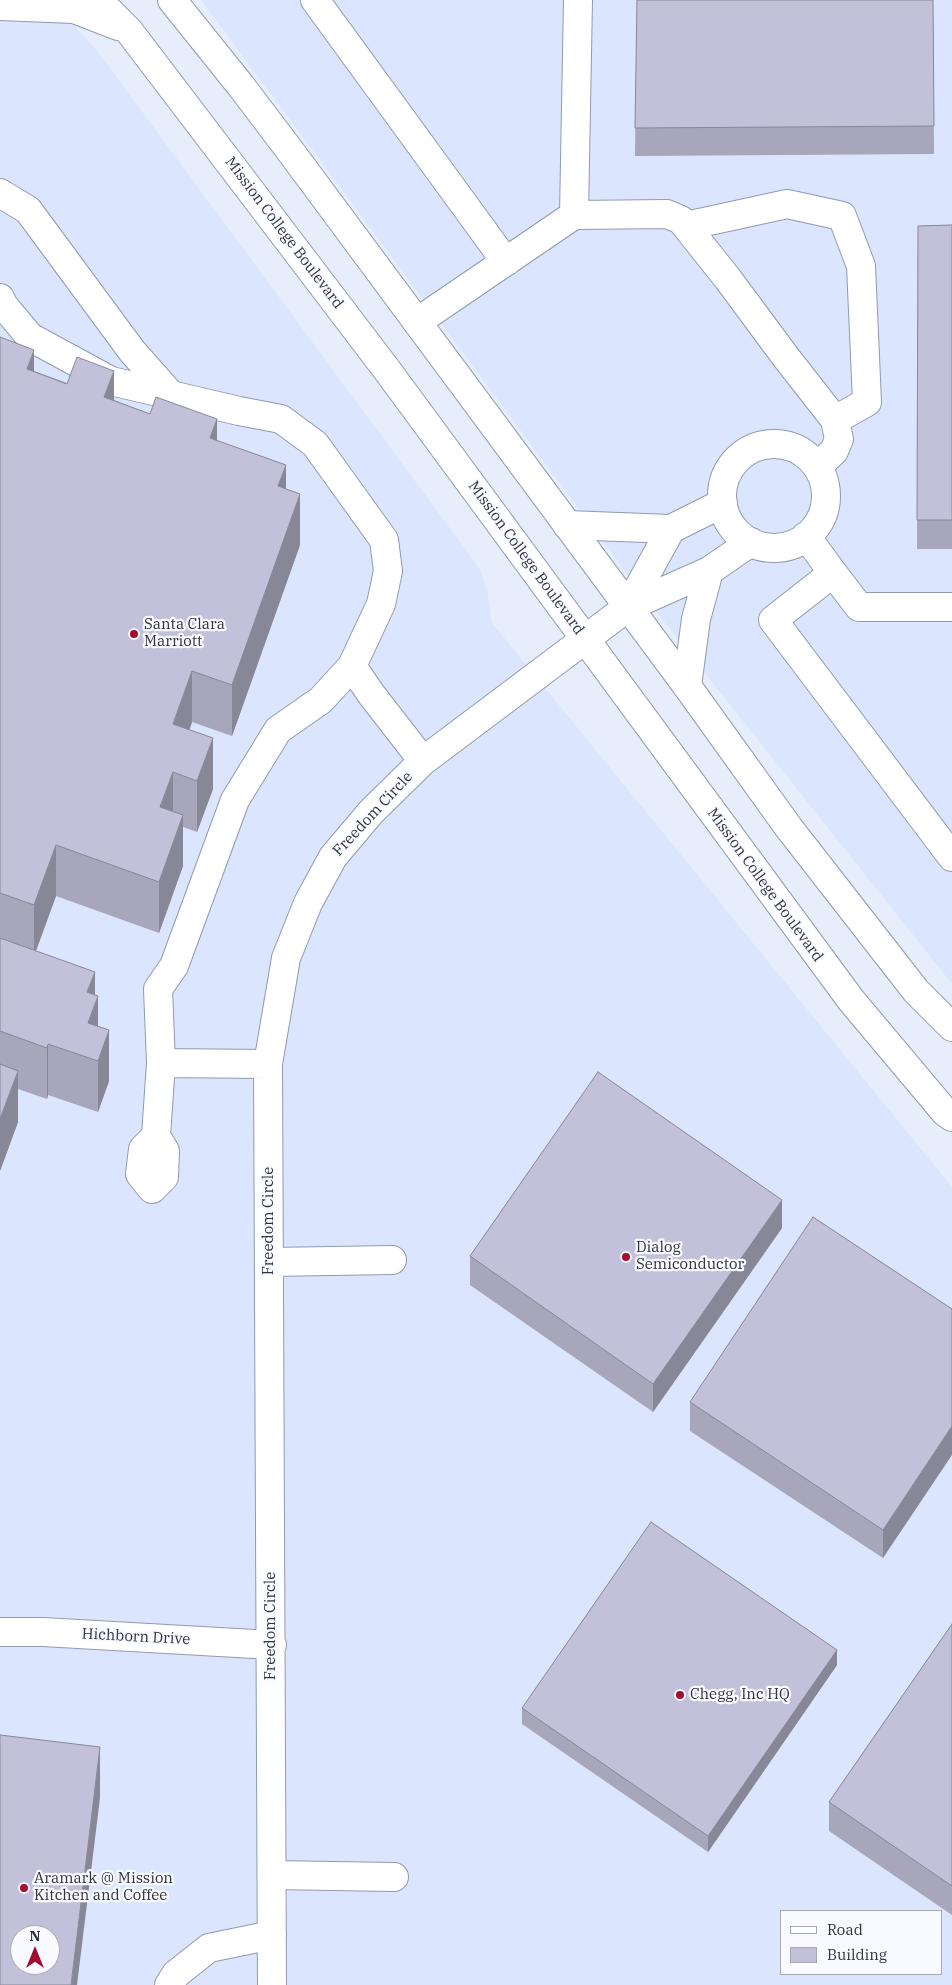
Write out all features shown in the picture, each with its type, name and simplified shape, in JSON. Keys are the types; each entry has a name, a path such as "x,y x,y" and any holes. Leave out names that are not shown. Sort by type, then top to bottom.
{"main road":[{"name":"Mission College Boulevard","path":"98,0 129,31 387,370 850,1000 945,1112 952,1117"},
{"path":"172,0 241,86 417,322 687,686 795,836 916,991 952,1027"},
{"path":"315,0 506,262"},
{"path":"574,215 578,0"},
{"path":"0,6 74,9 129,31"},
{"path":"0,193 28,210 132,351 170,394"},
{"path":"686,226 787,204 842,216 860,266 867,402 835,420"},
{"path":"417,322 574,215 667,214 681,220 686,226 835,420 839,439 834,451 817,467"},
{"path":"0,298 4,306 30,337 111,381 238,411 281,419 315,444 384,540 388,571 381,604 352,666 321,700 278,730 235,800 174,966 158,989 161,1063 156,1136"},
{"path":"778,444 794,447 807,455 817,467 824,481 826,496 824,511 817,525 794,544 765,547 751,542 738,532 728,519 723,503 723,488 727,473 736,460 748,451 763,445 778,444"},
{"path":"567,525 671,529 723,503"},
{"path":"628,607 671,529"},
{"path":"806,536 859,607 952,607"},
{"path":"628,607 709,571 751,542"},
{"path":"687,686 696,619 709,571"},
{"path":"833,573 773,620 952,857"},
{"name":"Freedom Circle","path":"272,1985 268,1064 286,958 308,903 333,857 371,812 423,761 628,607"},
{"path":"352,666 371,694 423,761"},
{"path":"161,1063 268,1064"},
{"path":"270,1262 392,1260"},
{"name":"Hichborn Drive","path":"0,1632 44,1632 272,1645"},
{"path":"273,1875 394,1877"},
{"path":"169,1985 176,1974 209,1948 272,1935"}],"shaded area":[{"path":"0,0 51,0 95,48 480,569 488,595 492,623 952,1187 952,1985 0,1985"},
{"path":"201,0 952,0 952,984 642,594"}],"building":[{"path":"637,0 933,0 934,126 635,128"},
{"path":"952,225 952,520 917,520 918,226"},
{"name":"Santa Clara Marriott","path":"0,337 34,350 27,369 67,384 77,357 114,371 104,397 150,414 156,397 217,419 210,438 286,465 278,486 300,494 232,685 192,671 173,724 213,738 197,781 173,772 160,807 183,815 159,882 56,845 34,905 0,893"},
{"path":"0,938 95,972 87,992 98,996 88,1023 109,1030 98,1061 48,1044 47,1048 0,1031"},
{"path":"0,1064 18,1071 0,1119"},
{"name":"Dialog Semiconductor","path":"598,1072 782,1200 653,1384 470,1256"},
{"path":"813,1217 952,1309 952,1426 883,1530 690,1402"},
{"name":"Chegg, Inc HQ","path":"651,1522 837,1650 708,1836 522,1708"},
{"path":"952,1624 952,1886 829,1802"},
{"path":"0,1735 100,1747 71,1985 0,1985"}],"place":[{"name":"Santa Clara Marriott","path":"134,634"},
{"name":"Dialog Semiconductor","path":"626,1257"},
{"name":"Chegg, Inc HQ","path":"680,1695"},
{"name":"Aramark @ Mission Kitchen and Coffee","path":"24,1888"}]}
